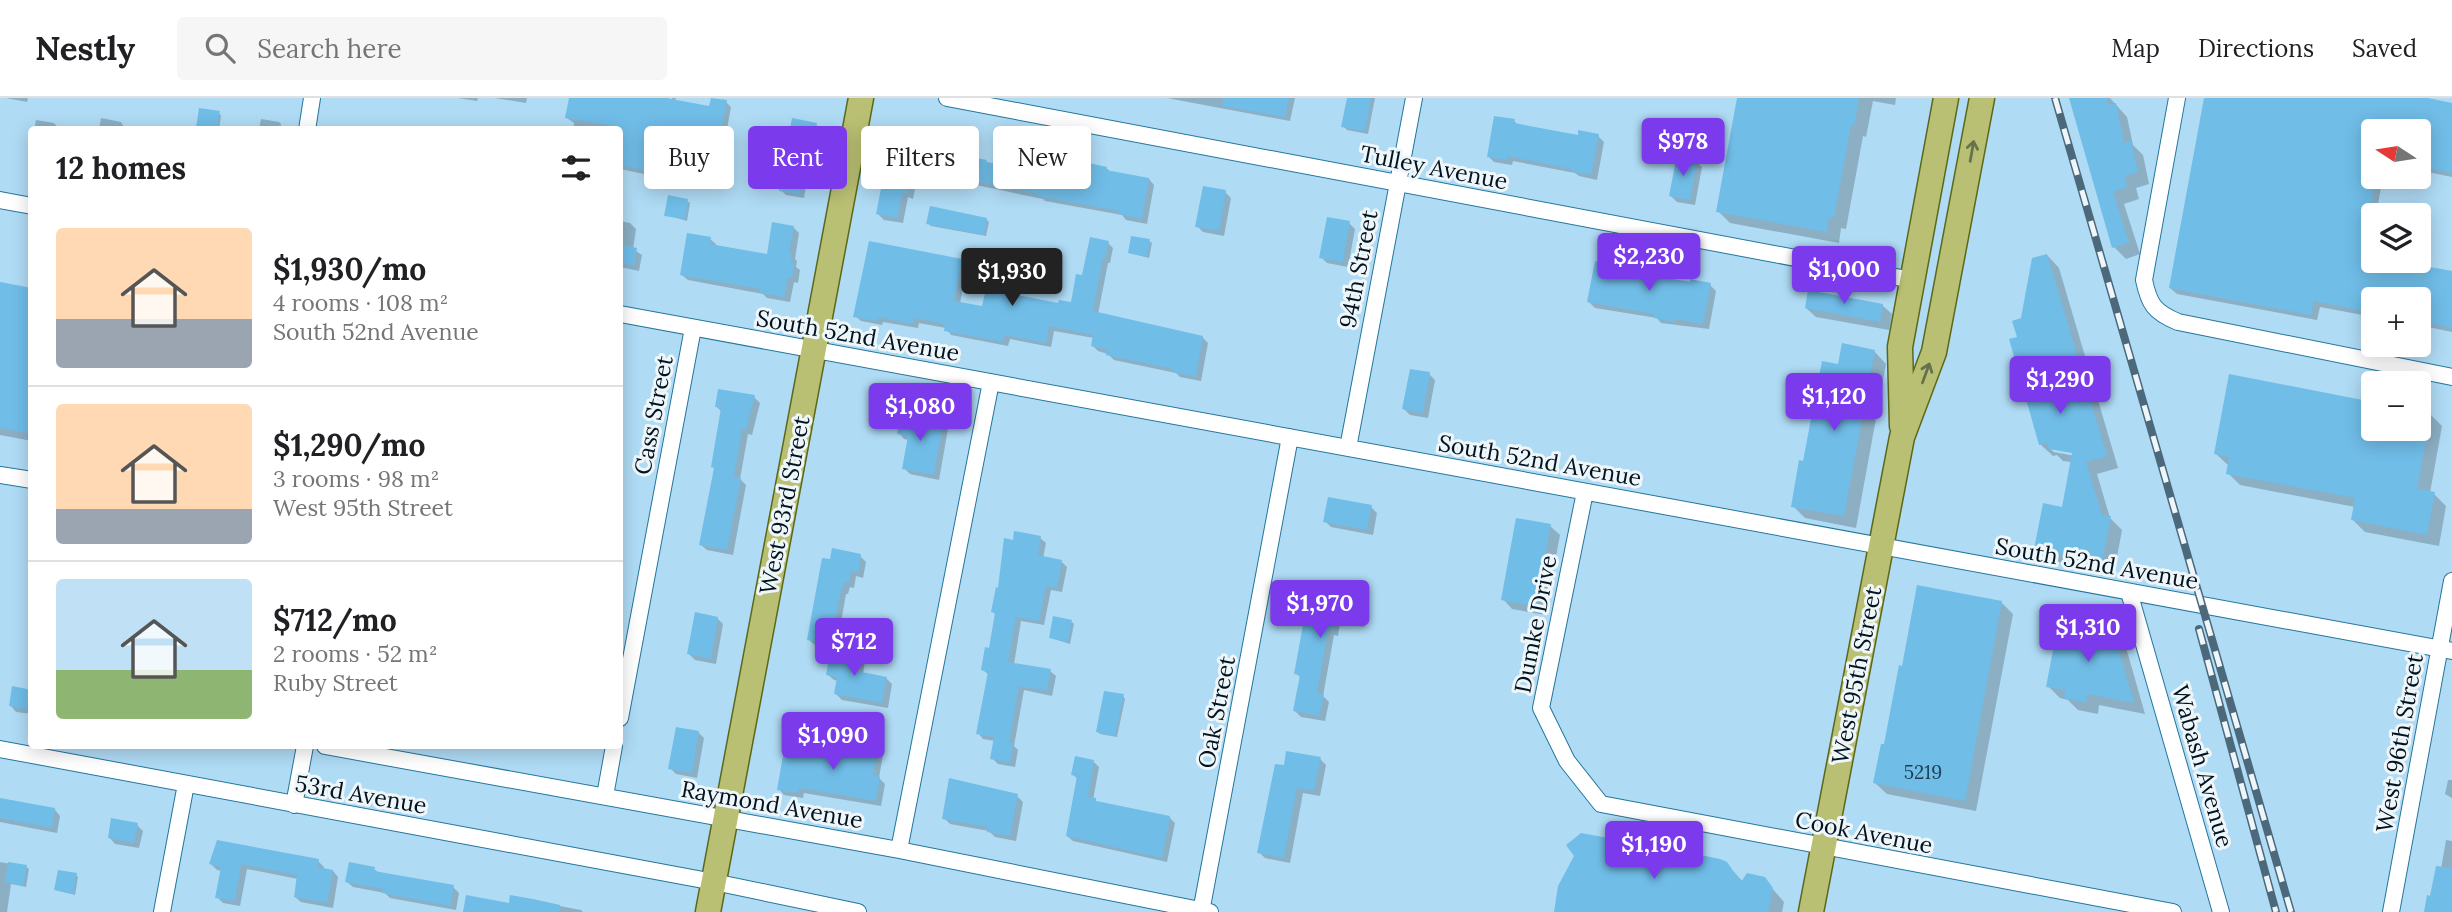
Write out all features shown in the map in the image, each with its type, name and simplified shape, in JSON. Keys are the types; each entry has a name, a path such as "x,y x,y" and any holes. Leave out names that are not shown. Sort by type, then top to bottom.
{"main road":[{"name":"West 93rd Street","path":"708,912 861,98"},
{"name":"West 95th Street","path":"1902,437 1900,347 1946,98"},
{"name":"West 95th Street","path":"1811,912 1902,437 1934,352 1982,98"}],"street":[{"path":"308,126 312,98"},
{"name":"Tulley Avenue","path":"947,98 1912,280"},
{"name":"94th Street","path":"1348,448 1414,98"},
{"path":"2177,98 2144,280 2148,301 2162,316 2178,322 2452,377"},
{"path":"0,200 28,205"},
{"name":"South 52nd Avenue","path":"623,315 2445,650"},
{"name":"Cass Street","path":"623,702 693,328"},
{"path":"899,850 991,382"},
{"name":"Oak Street","path":"1204,911 1290,437"},
{"path":"0,475 28,479"},
{"name":"Dumke Drive","path":"1567,761 1541,708 1585,492"},
{"name":"West 96th Street","path":"2391,912 2445,650 2452,581"},
{"name":"Wabash Avenue","path":"2129,592 2221,912"},
{"name":"53rd Avenue","path":"0,749 714,882 858,912"},
{"path":"293,805 304,749"},
{"name":"Raymond Avenue","path":"342,749 899,850 1204,911"},
{"path":"605,796 613,749"},
{"name":"Cook Avenue","path":"1567,761 1601,804 2173,912"},
{"path":"162,912 186,784"}],"building":[{"path":"569,98 666,98 709,106 711,98 727,100 722,126 644,126 644,171 623,166 623,126 565,118"},
{"path":"1223,98 1289,98 1285,117 1222,106"},
{"path":"1347,98 1371,98 1365,131 1341,127"},
{"path":"1737,98 1859,98 1854,126 1851,125 1834,218 1829,217 1827,232 1716,212"},
{"path":"2069,98 2107,98 2108,105 2116,103 2124,143 2131,141 2138,172 2125,176 2127,187 2113,192 2129,242 2112,248"},
{"path":"2204,98 2428,98 2452,103 2452,173 2431,169 2431,119 2361,119 2361,189 2374,189 2371,203 2361,203 2361,273 2431,273 2431,267 2452,271 2452,328 2431,324 2431,287 2361,287 2361,311 2314,301 2311,315 2169,288"},
{"path":"199,108 220,111 217,126 196,126"},
{"path":"1494,116 1515,119 1514,123 1578,135 1578,130 1599,134 1591,175 1507,156 1507,160 1487,157"},
{"path":"792,118 817,123 816,126 791,126"},
{"path":"1677,155 1697,159 1690,200 1669,196"},
{"path":"979,159 993,163 993,185 979,182"},
{"path":"1091,164 1107,167 1106,170 1149,178 1142,219 1118,214 1119,211 1037,196 1038,194 1014,189 1091,189"},
{"path":"1203,186 1226,190 1219,231 1195,227"},
{"path":"779,189 801,189 800,194"},
{"path":"881,189 909,189 908,194 902,193 897,218 876,214"},
{"path":"668,195 688,199 685,219 664,216"},
{"path":"930,206 987,218 984,235 926,224"},
{"path":"1327,217 1350,221 1343,262 1319,258"},
{"path":"772,222 794,226 789,253 792,254 791,262 795,263 792,278 788,277 784,297 760,293 760,289 680,275 687,233 711,237 710,244 767,254"},
{"path":"1131,236 1150,239 1147,257 1128,253"},
{"path":"1090,237 1109,241 1093,311 1203,336 1196,377 1172,372 1173,369 1106,355 1107,350 1091,346 1093,335 1049,326 1046,343 1005,335 1003,342 944,331 945,324 914,318 913,324 878,317 877,321 853,317 869,241 962,259 954,301 982,306 986,289 1058,303 1059,300 1071,302 1076,274 1082,275"},
{"path":"623,245 637,248 634,266 623,264"},
{"path":"2047,254 2107,456 2086,462 2102,515 2111,516 2102,562 2034,549 2043,503 2062,507 2072,453 2049,449 2047,443 2039,445 2009,339 2017,337 2012,321 2021,318 2032,258"},
{"path":"984,257 1003,261 999,278 980,274"},
{"path":"1595,261 1650,271 1649,275 1711,283 1703,324 1674,319 1674,322 1654,318 1654,314 1587,302"},
{"path":"0,282 28,287 28,433 0,428"},
{"path":"1808,290 1883,304 1880,322 1805,308"},
{"path":"1842,343 1875,350 1844,516 1791,507 1799,460 1803,461 1822,361 1838,364"},
{"path":"1410,369 1430,372 1423,413 1402,409"},
{"path":"2229,374 2361,400 2361,441 2426,441 2417,489 2435,492 2427,535 2351,520 2355,498 2226,474 2229,457 2214,454"},
{"path":"718,389 755,395 746,430 742,429 734,477 741,478 727,550 699,545 714,468 711,467 721,408 715,407"},
{"path":"900,414 943,422 934,475 902,469 908,436 897,434"},
{"path":"1328,497 1372,505 1367,530 1323,522"},
{"path":"1516,518 1551,524 1536,607 1501,600"},
{"path":"1014,531 1041,536 1038,555 1062,560 1057,588 1046,586 1039,621 1016,617 1008,662 1051,669 1047,691 1019,686 1009,742 1013,743 1010,763 990,759 994,737 976,734 988,672 981,670 985,647 989,648 995,613 991,612 996,587 998,588 1004,538 1013,540"},
{"path":"832,548 861,554 858,573 851,571 849,583 844,582 841,589 831,644 807,640 822,558 830,559"},
{"path":"1917,585 2002,601 1965,801 1873,783 1881,744 1884,744 1899,665 1902,666"},
{"path":"1312,586 1364,595 1359,623 1335,618 1333,631 1328,630 1317,693 1324,694 1319,716 1293,711 1300,675 1294,674 1303,625 1299,625 1304,599 1309,600"},
{"path":"695,612 718,617 711,659 687,654"},
{"path":"1053,616 1072,620 1068,642 1049,638"},
{"path":"2059,619 2113,630 2134,703 2087,694 2086,703 2064,698 2065,690 2046,687"},
{"path":"831,648 860,654 857,671 887,677 882,703 834,694 837,677 826,675"},
{"path":"12,686 28,689 28,709 9,706"},
{"path":"1104,691 1124,694 1115,736 1096,732"},
{"path":"676,727 699,731 692,773 668,769"},
{"path":"860,739 879,742 873,775 880,777 876,801 799,788 798,793 777,790 784,750 822,757 823,750 857,756"},
{"path":"1286,751 1321,757 1314,791 1297,788 1284,858 1257,853 1275,764 1284,765"},
{"path":"1075,756 1094,760 1088,797 1170,816 1162,858 1066,836 1077,776 1071,775"},
{"path":"949,778 1018,794 1010,836 987,832 988,827 942,819"},
{"path":"0,798 55,808 52,828 0,818"},
{"path":"111,818 138,823 134,843 108,838"},
{"path":"1581,833 1641,844 1642,841 1672,846 1671,849 1720,859 1727,862 1741,882 1747,873 1765,877 1773,888 1768,912 1554,912 1558,886 1574,856 1566,845"},
{"path":"217,840 319,859 318,867 333,870 327,903 294,897 297,875 241,864 235,901 215,898 221,867 209,864"},
{"path":"8,862 27,865 23,886 5,882"},
{"path":"349,862 375,867 374,871 454,885 450,906 382,893 383,889 345,882"},
{"path":"2436,866 2452,868 2452,912 2424,912"},
{"path":"58,870 77,873 73,894 54,890"},
{"path":"466,895 509,903 510,895 533,899 560,905 560,912 463,912"}],"railway":[{"path":"2055,98 2291,912"},
{"path":"2199,629 2276,912"}]}
